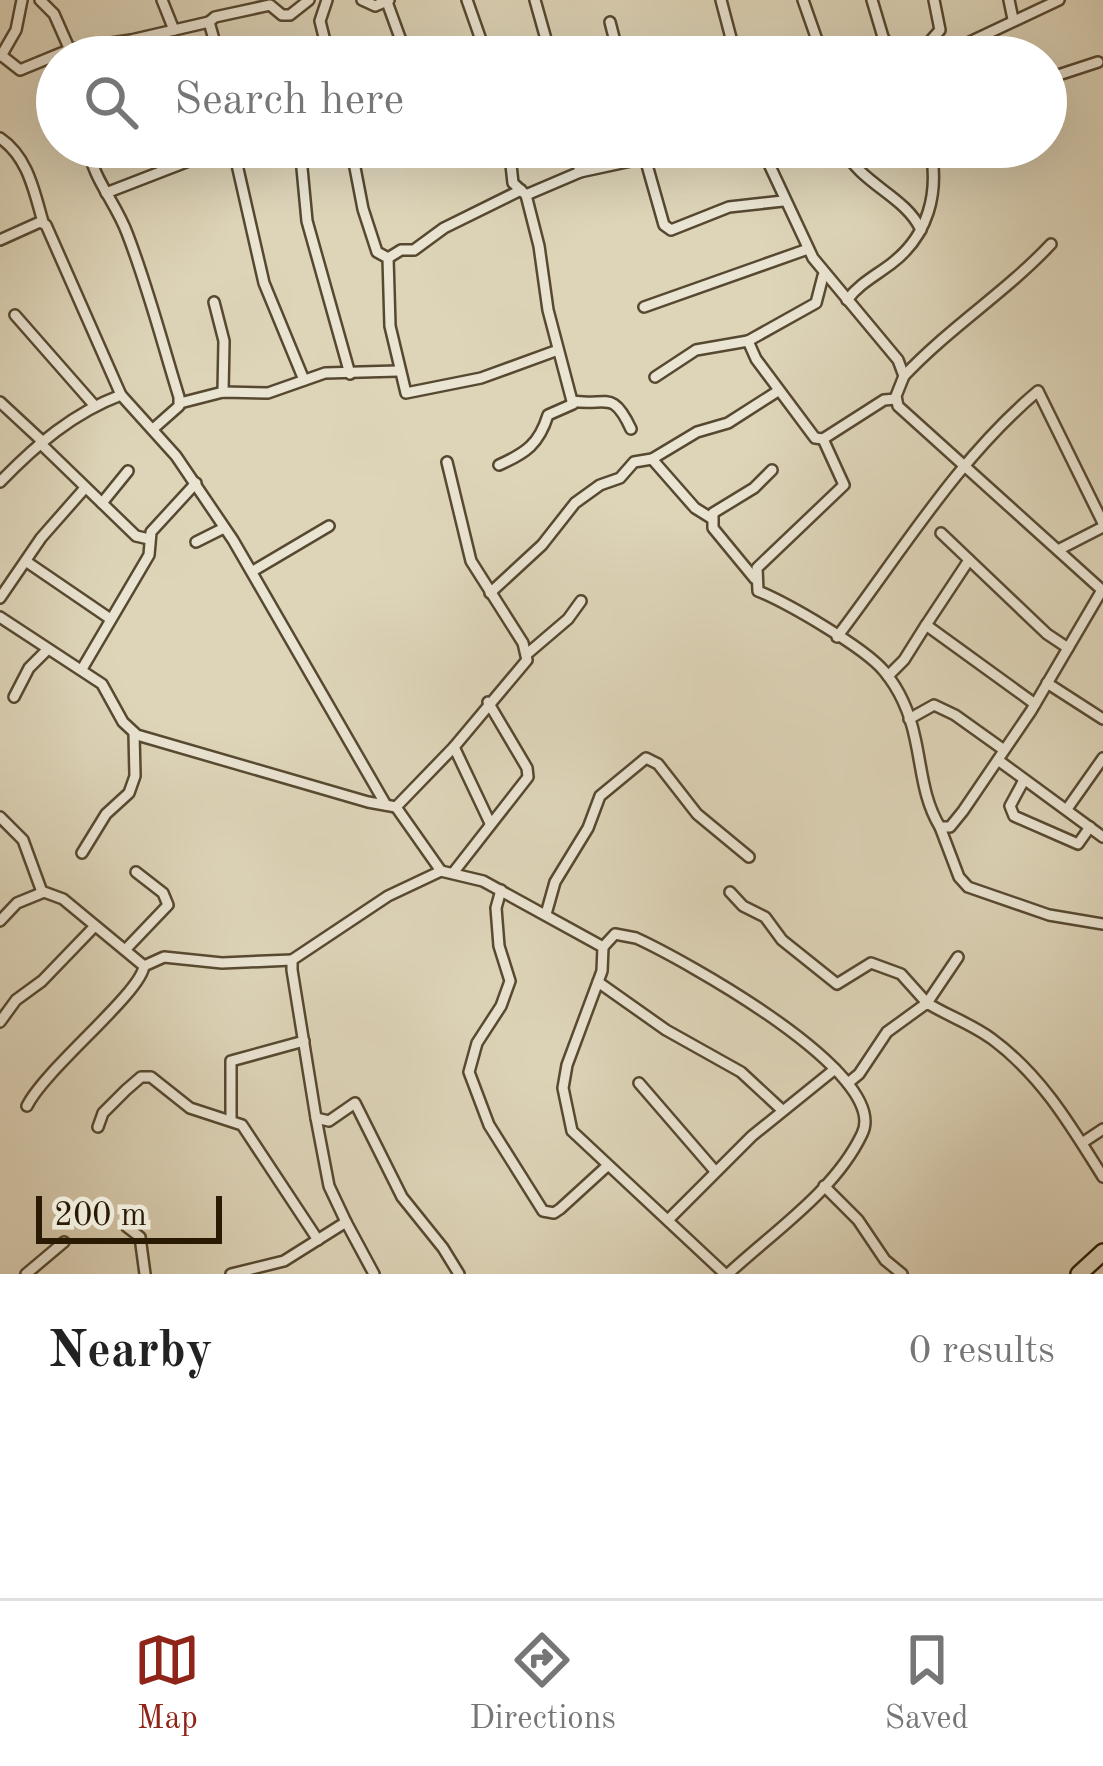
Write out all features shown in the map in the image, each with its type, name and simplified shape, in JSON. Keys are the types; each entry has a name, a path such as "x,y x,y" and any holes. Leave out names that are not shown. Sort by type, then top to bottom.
{"highway":[{"path":"1078,1274 1103,1252"}],"street":[{"path":"22,0 16,30 1,56 20,70 36,65"},
{"path":"40,0 54,14 64,36"},
{"path":"162,0 174,30"},
{"path":"147,36 209,22 255,3 290,15 309,0"},
{"path":"324,36 320,21 327,0"},
{"path":"362,0 375,6 388,1 400,36"},
{"path":"467,0 480,36"},
{"path":"535,0 545,36"},
{"path":"722,0 731,36"},
{"path":"802,0 816,36"},
{"path":"872,0 884,36"},
{"path":"934,0 937,36"},
{"path":"1009,0 1012,19"},
{"path":"980,36 1059,0"},
{"path":"209,22 213,36"},
{"path":"610,22 614,36"},
{"path":"1067,72 1098,62"},
{"path":"0,138 13,147 28,172 43,222 122,395 196,483 391,806 447,872 501,890 603,947"},
{"path":"93,168 127,232 180,403"},
{"path":"106,193 173,168"},
{"path":"234,168 264,283 304,380"},
{"path":"302,168 307,221 350,374"},
{"path":"355,168 377,252 388,258"},
{"path":"511,168 513,182 523,192 573,404"},
{"path":"579,168 580,172"},
{"path":"388,258 401,250 414,250 444,228 523,192 593,168"},
{"path":"648,168 664,225 671,230 729,207 783,201"},
{"path":"770,168 826,280 881,336 904,376"},
{"path":"856,168 904,208 921,230"},
{"path":"847,300 908,250 921,230 935,168"},
{"path":"0,240 43,222"},
{"path":"896,399 904,376 926,352 1019,278 1051,244"},
{"path":"644,307 808,249"},
{"path":"388,258 390,326 406,394 481,378 558,350"},
{"path":"656,377 696,350 748,341 816,303 826,280"},
{"path":"214,302 224,341 223,392"},
{"path":"16,315 94,405"},
{"path":"748,341 813,437 823,439 884,400 896,399"},
{"path":"153,429 180,403 223,392 268,393 325,373 398,371"},
{"path":"490,593 540,548 575,503 600,484 620,478 634,463 652,459 697,432 728,423 778,391"},
{"path":"837,637 939,496 999,426 1038,391 1103,525 1058,550"},
{"path":"0,482 41,442 94,405 122,395"},
{"path":"896,399 937,444 1102,590 1035,704 943,830"},
{"path":"499,465 528,452 548,415 573,404 611,400 619,404 631,429"},
{"path":"0,402 136,536 149,538"},
{"path":"755,579 757,568 844,485 823,439"},
{"path":"652,459 695,508 711,518"},
{"path":"448,463 469,556 527,654"},
{"path":"772,470 754,488 712,513 713,529 755,579 758,590 874,661 888,676 909,718 926,796 959,877 968,887 1049,915 1103,924"},
{"path":"102,503 128,471"},
{"path":"82,669 149,555 149,538 196,483"},
{"path":"0,598 41,538 85,488"},
{"path":"253,571 329,526"},
{"path":"196,542 224,528"},
{"path":"941,533 1047,634 1068,648"},
{"path":"888,676 904,660 969,560"},
{"path":"27,562 109,618"},
{"path":"391,806 454,747 524,664 527,654 568,619 580,602"},
{"path":"0,617 107,689 123,722 134,733 391,806"},
{"path":"926,625 1035,704"},
{"path":"14,698 28,668 46,651"},
{"path":"1047,683 1103,719"},
{"path":"909,718 934,705 956,715 1024,780 1103,837"},
{"path":"144,966 164,957 222,963 292,960 388,896 447,872 524,784 528,771 487,708"},
{"path":"82,853 106,814 129,793 135,776 134,733"},
{"path":"454,747 490,823"},
{"path":"546,914 555,882 593,819 601,796 646,758 658,764 697,814 749,857"},
{"path":"1067,809 1103,758"},
{"path":"1024,780 1010,806 1014,816 1078,844 1090,826"},
{"path":"0,817 23,840 42,892"},
{"path":"126,949 168,905 163,893 136,872"},
{"path":"501,890 496,908 499,946 510,981 470,1066 478,1102 543,1211 560,1209 606,1167"},
{"path":"0,921 17,903 42,892 63,899 144,966"},
{"path":"730,892 743,906 765,917 790,948 837,984 864,964 901,974 927,1003 970,1024 1007,1051 1050,1094 1103,1177"},
{"path":"0,1022 16,1000 42,981 95,926"},
{"path":"615,934 645,942 778,1021 835,1069 866,1113 864,1132 824,1186 726,1274 606,1167 575,1137 563,1088 568,1056 598,982 603,947 615,934"},
{"path":"848,1083 887,1032 927,1003 958,957"},
{"path":"292,960 323,1165 374,1274"},
{"path":"27,1106 140,982 144,966"},
{"path":"598,982 666,1030 741,1072 782,1110"},
{"path":"231,1118 231,1061 304,1042"},
{"path":"668,1220 782,1110 835,1069"},
{"path":"98,1127 103,1113 145,1076 190,1108 231,1118 252,1138 318,1240"},
{"path":"639,1083 715,1171"},
{"path":"316,1118 329,1121 355,1103 402,1197 459,1272"},
{"path":"1082,1143 1103,1129"},
{"path":"824,1186 902,1274"},
{"path":"232,1274 284,1261 346,1222"},
{"path":"127,1227 140,1235 145,1274"},
{"path":"26,1274 64,1242"},
{"path":"440,1274 459,1272"}]}
